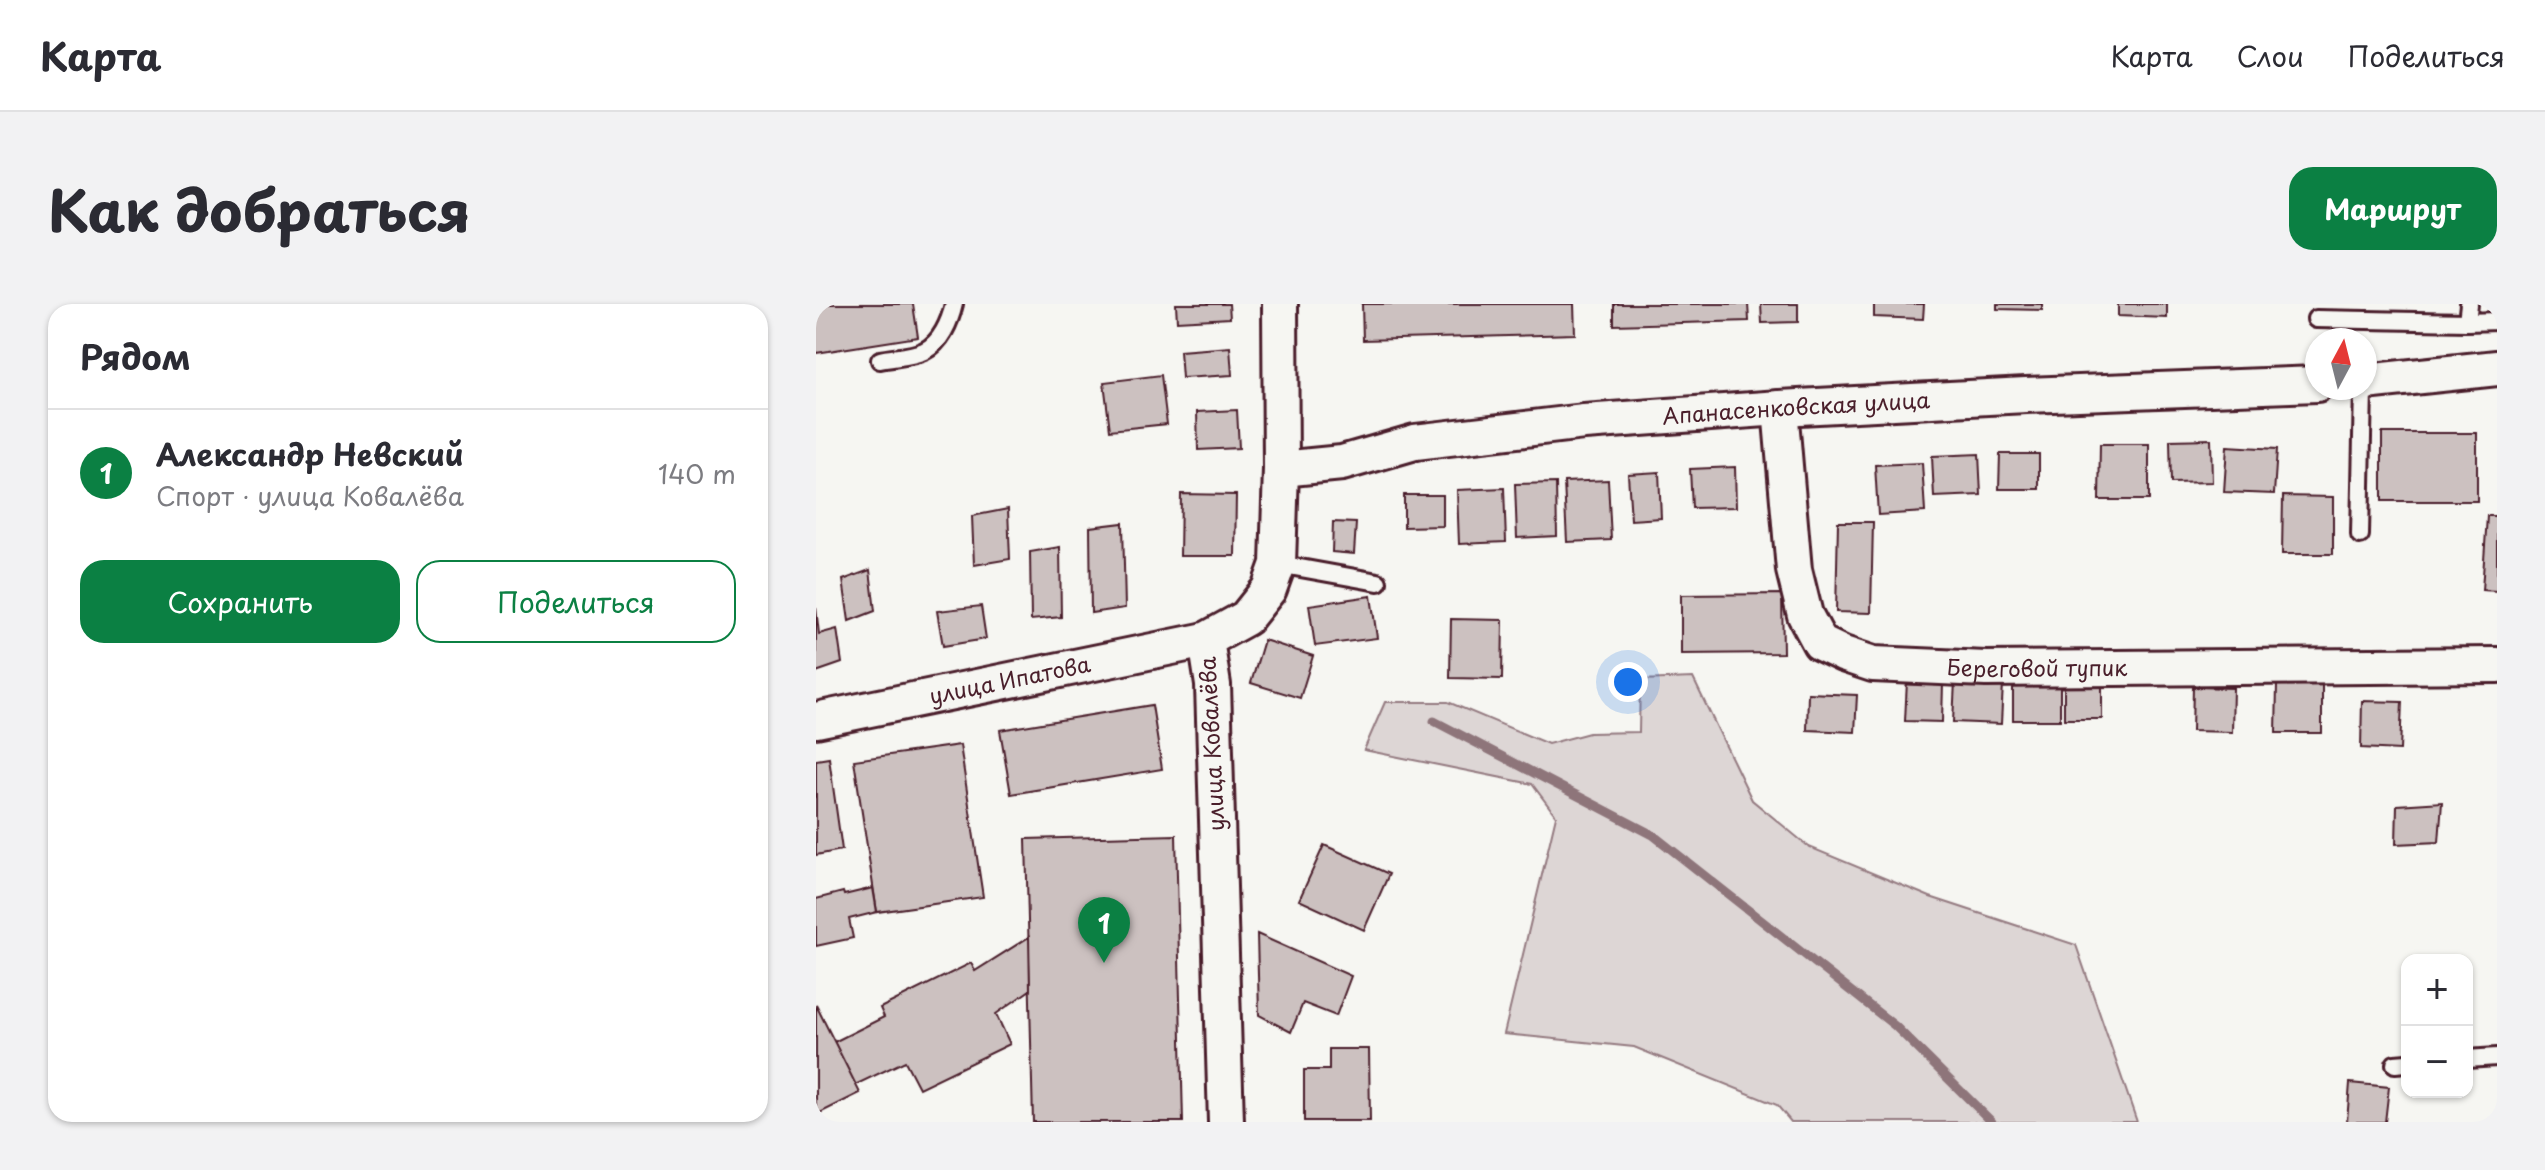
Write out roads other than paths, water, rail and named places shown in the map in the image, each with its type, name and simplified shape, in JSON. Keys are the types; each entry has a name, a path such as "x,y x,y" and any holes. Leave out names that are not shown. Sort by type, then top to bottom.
{"street":[{"name":"улица Ковалёва","path":"1226,1122 1213,685 1206,640 1246,618 1269,589 1278,564 1280,304"},
{"path":"2377,381 2497,368"},
{"name":"Апанасенковская улица","path":"1281,469 1342,463 1415,442 1584,422 2026,395 2305,384"},
{"name":"Береговой тупик","path":"1780,408 1794,570 1805,615 1820,643 1843,654 1873,664 1986,669 2497,665"},
{"name":"улица Ипатова","path":"816,720 1206,640"}],"lane":[{"path":"880,360 924,351 938,339 951,317 954,304"},
{"path":"2467,322 2469,304"},
{"path":"2316,319 2497,321"},
{"path":"2360,535 2363,400"},
{"path":"1278,564 1378,582"},
{"path":"2473,1059 2497,1057"}],"waterway":[{"path":"1434,721 1653,835 1895,1026 1992,1122"}],"place":[{"name":"Александр Невский","path":"1104,963"}]}
